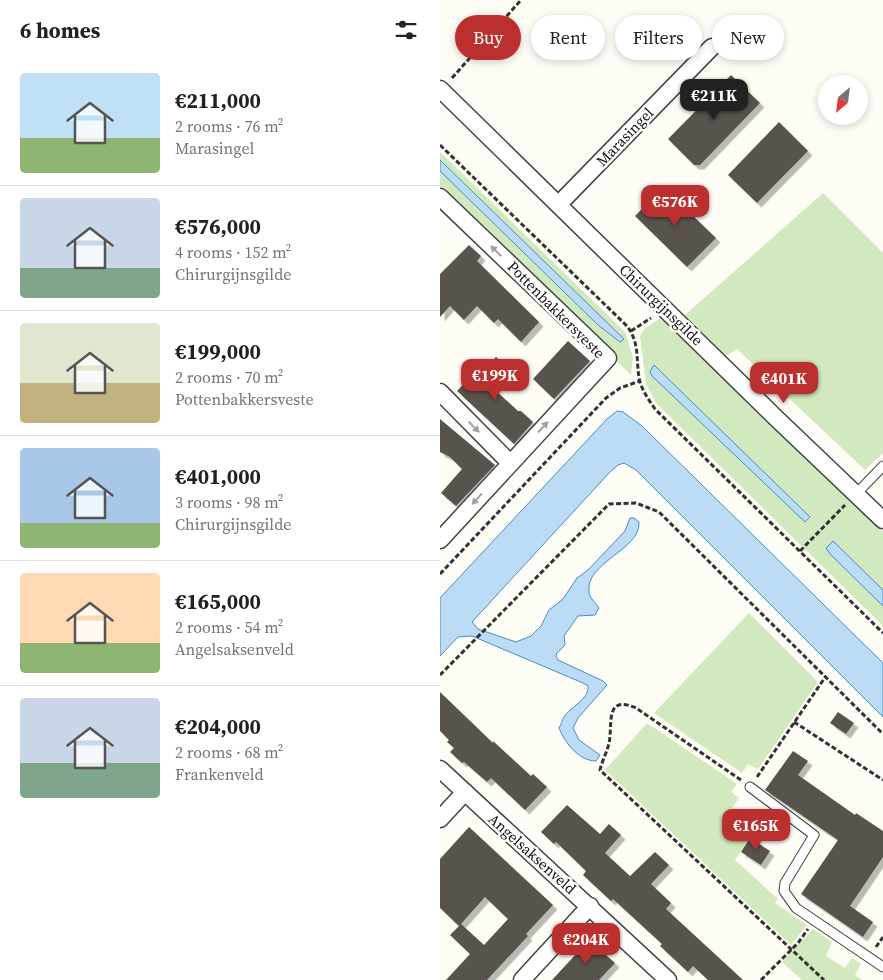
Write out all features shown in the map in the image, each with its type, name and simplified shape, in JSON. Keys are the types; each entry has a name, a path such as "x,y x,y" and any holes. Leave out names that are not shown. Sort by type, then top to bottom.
{"street":[{"name":"Marasingel","path":"559,204 712,47"},
{"name":"Chirurgijnsgilde","path":"441,90 776,418 883,520"},
{"name":"Pottenbakkersveste","path":"440,197 608,358 510,463"},
{"path":"440,392 510,463 440,540"},
{"name":"Angelsaksenveld","path":"440,769 668,980"},
{"path":"440,819 465,792"},
{"path":"522,980 590,906"}],"lane":[{"path":"856,494 883,466"},
{"path":"750,786 814,835 785,883 784,891 796,908 883,968"}],"path":[{"path":"441,90 521,0"},
{"path":"440,145 627,326 634,336 640,381 646,396 655,409 883,633"},
{"path":"631,331 665,308"},
{"path":"440,574 606,398 620,388 640,381"},
{"path":"800,551 856,494"},
{"path":"440,675 609,504 636,504 659,512 883,734"},
{"path":"824,980 600,770 609,743 610,722 614,709 618,705 626,703 750,786 826,676"},
{"path":"794,722 883,780"},
{"path":"761,980 792,950 814,920"}],"green space":[{"path":"440,152 625,332 633,357 631,375 440,189 440,171 598,325 620,342 440,160"},
{"path":"823,193 883,253 883,453 865,470 737,349 726,356 685,315"},
{"path":"659,319 666,321 883,532 883,590 833,542 826,548 883,606 883,626 656,403 646,384 640,336 644,329"},
{"path":"749,613 818,682 758,769 748,764 742,773 654,713"},
{"path":"647,723 737,784 731,792 739,798 723,821 750,838 735,860 778,899 775,903 807,925 791,945 605,770"},
{"path":"813,929 832,942 826,956 845,968 852,958 861,964 855,975 862,980 802,980 782,962"}],"water":[{"path":"440,160 624,339 620,342 598,325 440,171"},
{"path":"654,365 810,517 805,522 652,376 650,372"},
{"path":"617,411 623,412 642,426 883,663 883,717 636,470 624,463 618,465 609,473 472,622 478,629 516,642 531,636 541,626 549,610 563,599 577,578 588,570 625,531 630,518 634,518 639,522 637,532 631,541 595,572 590,582 589,592 599,608 595,615 578,616 564,636 565,645 556,656 558,660 603,681 607,685 578,718 573,728 579,740 600,755 596,761 578,755 559,728 567,713 586,695 588,686 472,636 458,637 440,656 440,598 607,419"},
{"path":"833,541 883,590 883,606 830,554 826,548"}],"building":[{"path":"731,75 760,103 700,165 694,165 668,139"},
{"path":"779,122 808,151 757,203 728,175"},
{"path":"663,187 716,238 687,267 635,216"},
{"path":"469,245 481,256 477,261 539,322 521,342 498,319 494,323 477,306 464,320 450,306 440,317 440,274"},
{"path":"568,341 590,361 554,399 533,379"},
{"path":"496,357 510,369 493,388 533,422 514,444 457,391 473,374 477,377"},
{"path":"440,419 495,465 456,506 441,493 462,469 450,457 440,452"},
{"path":"440,692 493,743 493,741 531,776 533,774 547,787 525,810 491,778 487,782 450,752 454,748 447,742 449,740 440,731"},
{"path":"838,712 854,723 846,734 830,723"},
{"path":"793,751 808,761 798,775 855,815 856,813 883,831 883,857 850,906 873,922 863,937 801,894 838,840 765,790"},
{"path":"567,805 600,834 609,824 621,835 605,853 630,876 655,852 669,865 651,884 671,903 666,909 743,980 708,980 693,966 688,972 660,946 662,944 613,899 611,901 583,875 586,871 556,842 554,844 541,832"},
{"path":"469,827 553,905 526,934 528,936 487,980 446,980 470,954 450,935 459,926 440,908 440,859","holes":["485,897 508,919 484,945 461,924"]},
{"path":"750,838 770,851 761,865 741,852"},
{"path":"589,940 615,963 599,980 552,980"}]}
